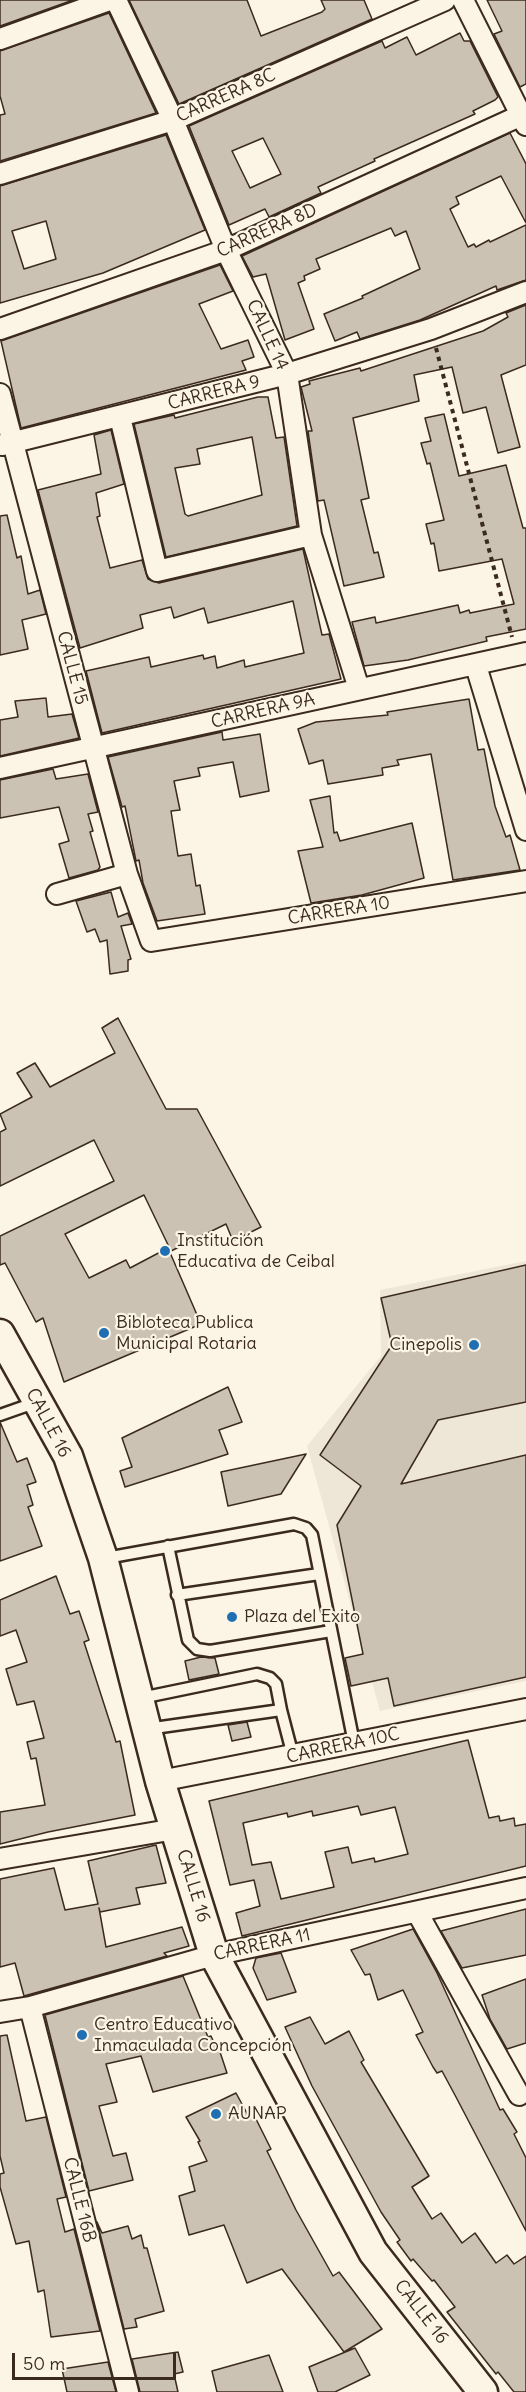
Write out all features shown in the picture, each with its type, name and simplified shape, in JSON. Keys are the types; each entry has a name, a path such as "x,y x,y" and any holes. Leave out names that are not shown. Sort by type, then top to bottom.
{"main road":[{"name":"CALLE 16","path":"0,1334 68,1456 103,1558 160,1781 214,1955 374,2252 482,2392"}],"street":[{"path":"0,39 109,0"},
{"name":"CALLE 14","path":"116,0 173,120 226,250 287,374 311,535 359,689"},
{"name":"CARRERA 8C","path":"0,174 173,120 445,0"},
{"path":"463,0 524,118"},
{"name":"CARRERA 8D","path":"0,329 226,250 524,118"},
{"name":"CARRERA 9","path":"6,444 287,374 431,329 526,292"},
{"name":"CALLE 15","path":"0,394 6,444 127,874 152,940"},
{"path":"120,417 157,571 311,535"},
{"name":"CARRERA 9A","path":"0,768 359,689 476,666 522,654"},
{"path":"476,666 526,830"},
{"path":"57,894 127,874"},
{"name":"CARRERA 10","path":"152,940 526,881"},
{"name":"CARRERA 10C","path":"160,1781 526,1709"},
{"path":"0,1859 175,1830"},
{"name":"CARRERA 11","path":"0,2012 30,2007 214,1955 526,1888"},
{"path":"417,1912 519,2095"},
{"name":"CALLE 16B","path":"30,2007 128,2392"}],"lane":[{"path":"0,1415 37,1402"},
{"path":"103,1558 294,1524 306,1528 312,1534 354,1743"},
{"path":"168,1546 188,1640 197,1649 210,1651 331,1631"},
{"path":"177,1595 320,1574"},
{"path":"138,1698 257,1674 270,1678 276,1684 293,1756"},
{"path":"147,1729 282,1710"}],"path":[{"path":"431,329 522,654"}],"shaded area":[{"path":"526,1261 526,1681 380,1711 307,1446 381,1356 380,1290"}],"building":[{"path":"0,0 73,0 0,26"},
{"path":"129,0 247,0 261,36 322,12 325,9 321,0 364,0 372,19 179,104"},
{"path":"487,0 526,0 526,84 520,87 494,34 502,31"},
{"path":"109,13 156,113 0,161 0,115 5,114 0,96 0,51"},
{"path":"460,33 464,41 470,41 498,97 473,111 475,114 318,187 321,193 269,217 265,209 229,225 189,126 382,41 385,48 407,37 416,55","holes":["263,138 281,174 250,188 232,151"]},
{"path":"510,133 526,164 526,223 501,176 456,197 459,204 450,209 468,247 474,244 476,247 489,240 490,242 526,225 526,280 497,290 496,286 420,320 360,339 357,332 335,341 324,314 363,298 362,296 420,269 406,231 395,236 391,228 316,259 320,269 304,276 305,280 298,283 314,329 285,340 266,274 253,277 242,256"},
{"path":"166,135 205,230 103,273 0,303 0,186","holes":["46,221 56,259 24,269 12,231"]},
{"path":"220,265 233,291 199,304 221,349 248,340 254,357 242,361 246,370 21,428 1,341"},
{"path":"526,305 526,365 501,375 520,447 498,453 486,407 463,413 452,367 414,375 419,401 353,418 369,498 361,500 374,553 378,552 384,577 344,586 324,500 318,501 308,431 312,431 301,387 310,384 309,381 360,368 361,371 483,331 508,317 506,313"},
{"path":"258,397 268,397 276,438 284,437 297,526 166,557 134,424 174,415 175,418","holes":["252,437 262,495 188,516 185,514 175,468 200,464 197,449"]},
{"path":"444,414 459,476 506,465 523,528 526,528 526,629 486,637 487,641 408,660 364,666 352,622 375,617 376,623 458,605 460,613 469,610 470,613 514,604 502,559 439,571 434,543 431,544 426,524 444,520 430,463 427,464 421,443 431,441 425,418"},
{"path":"111,430 124,484 96,493 100,516 97,517 110,568 142,560 148,579 159,583 303,549 322,635 329,634 341,679 102,733 86,671 149,657 151,667 203,655 204,659 215,656 217,668 244,660 245,667 304,653 293,601 208,623 204,608 174,618 171,607 140,615 143,628 80,648 38,490 101,474 94,435"},
{"path":"7,515 17,558 21,556 28,594 40,590 46,614 22,620 28,649 0,655 0,516"},
{"path":"46,698 48,717 72,714 79,738 0,756 0,720 18,717 15,701"},
{"path":"469,699 478,750 484,749 495,806 506,837 510,835 520,870 453,880 431,754 397,760 399,765 382,768 383,775 328,784 323,760 309,764 298,729 316,722 388,715 387,712"},
{"path":"222,732 223,740 260,734 269,791 240,797 233,762 198,768 200,776 174,781 180,810 171,811 178,856 191,854 196,886 200,885 205,914 157,921 143,883 139,860 136,861 125,806 122,807 108,757"},
{"path":"53,769 56,779 88,774 98,812 88,814 93,831 90,832 100,867 98,870 69,878 59,844 69,841 59,807 0,818 0,780"},
{"path":"330,796 334,833 337,832 340,841 412,823 424,878 362,895 311,903 298,851 323,847 310,800"},
{"path":"111,892 118,917 128,913 132,924 121,926 131,959 128,960 128,971 110,974 107,940 100,942 95,929 87,932 76,901"},
{"path":"118,1018 166,1109 197,1109 261,1227 233,1241 226,1224 171,1251 144,1195 65,1234 89,1278 126,1260 130,1268 168,1248 201,1324 64,1382 43,1318 36,1322 5,1263 0,1265 0,1236 114,1181 94,1140 0,1186 0,1132 6,1129 0,1114 32,1097 17,1073 35,1063 50,1087 115,1053 102,1028"},
{"path":"526,1265 526,1402 438,1420 401,1484 526,1455 526,1677 394,1706 388,1678 351,1686 345,1658 363,1654 337,1525 361,1486 320,1455 392,1345 381,1298"},
{"path":"228,1387 242,1422 219,1430 228,1454 125,1487 120,1471 132,1467 122,1438"},
{"path":"0,1422 17,1462 27,1458 36,1482 27,1485 33,1505 28,1507 42,1546 0,1561"},
{"path":"306,1454 281,1494 228,1506 221,1472"},
{"path":"56,1576 70,1614 79,1611 89,1640 84,1642 116,1742 120,1741 135,1815 0,1844 0,1812 45,1805 36,1758 31,1759 27,1742 44,1738 34,1701 17,1705 6,1669 27,1662 16,1630 0,1636 0,1600"},
{"path":"201,1657 215,1658 219,1674 189,1680 185,1661"},
{"path":"247,1722 251,1737 232,1741 228,1725"},
{"path":"468,1740 489,1818 499,1816 500,1821 514,1818 515,1826 526,1824 526,1866 242,1936 236,1913 260,1906 254,1880 230,1885 209,1801","holes":["358,1806 361,1815 395,1807 408,1854 375,1862 374,1858 352,1863 348,1847 325,1852 334,1887 281,1899 271,1862 252,1865 243,1823 287,1813 288,1817 312,1811 313,1816"]},
{"path":"156,1845 166,1883 136,1888 140,1904 100,1912 99,1908 106,1947 182,1927 189,1946 164,1953 167,1956 24,1996 15,1963 0,1967 0,1879 54,1868 65,1910 98,1904 88,1861"},
{"path":"526,1909 526,1955 462,1968 441,1931"},
{"path":"413,1929 437,1973 500,2110 503,2109 517,2132 514,2134 526,2158 526,2231 442,2071 437,2073 416,2035 423,2032 403,1990 378,2000 370,1974 365,1975 351,1950"},
{"path":"281,1953 296,1992 267,2000 253,1968 256,1958"},
{"path":"183,1976 208,2037 211,2036 216,2047 218,2046 227,2073 153,2092 141,2056 106,2064 117,2102 99,2106 113,2156 126,2153 133,2180 89,2191 45,2015"},
{"path":"526,1979 526,2043 507,2049 490,2019 482,1995"},
{"path":"310,2017 325,2044 349,2031 364,2060 361,2062 429,2176 412,2187 432,2219 441,2213 462,2243 475,2233 496,2263 507,2255 514,2264 526,2256 526,2392 514,2392 498,2372 496,2374 447,2312 455,2307 434,2280 432,2281 413,2259 411,2261 397,2242 400,2240 381,2212 312,2086 285,2027"},
{"path":"7,2035 26,2121 46,2117 66,2197 57,2199 65,2232 74,2229 100,2331 51,2337 44,2290 38,2292 29,2241 16,2244 0,2187 0,2174 4,2173 0,2156 0,2036"},
{"path":"236,2093 249,2117 254,2115 271,2149 267,2151 296,2210 333,2276 339,2272 382,2329 344,2352 282,2269 247,2283 224,2225 189,2235 179,2196 195,2191 189,2167 207,2161 198,2142 200,2141 186,2117"},
{"path":"97,2222 102,2233 128,2226 132,2239 141,2235 144,2248 147,2248 164,2311 135,2319 137,2327 124,2329"},
{"path":"355,2348 370,2375 335,2392 318,2392 309,2367"},
{"path":"178,2352 183,2372 174,2374 178,2392 140,2392 132,2359"},
{"path":"269,2355 283,2392 217,2392 212,2371"},
{"path":"108,2362 116,2392 67,2392 62,2369"}],"place":[{"name":"Institución Educativa de Ceibal","path":"165,1251"},
{"name":"Bibloteca Publica Municipal Rotaria","path":"104,1333"},
{"name":"Cinepolis","path":"474,1345"},
{"name":"Plaza del Exito","path":"232,1617"},
{"name":"Centro Educativo Inmaculada Concepción","path":"82,2035"},
{"name":"AUNAP","path":"216,2114"}]}
